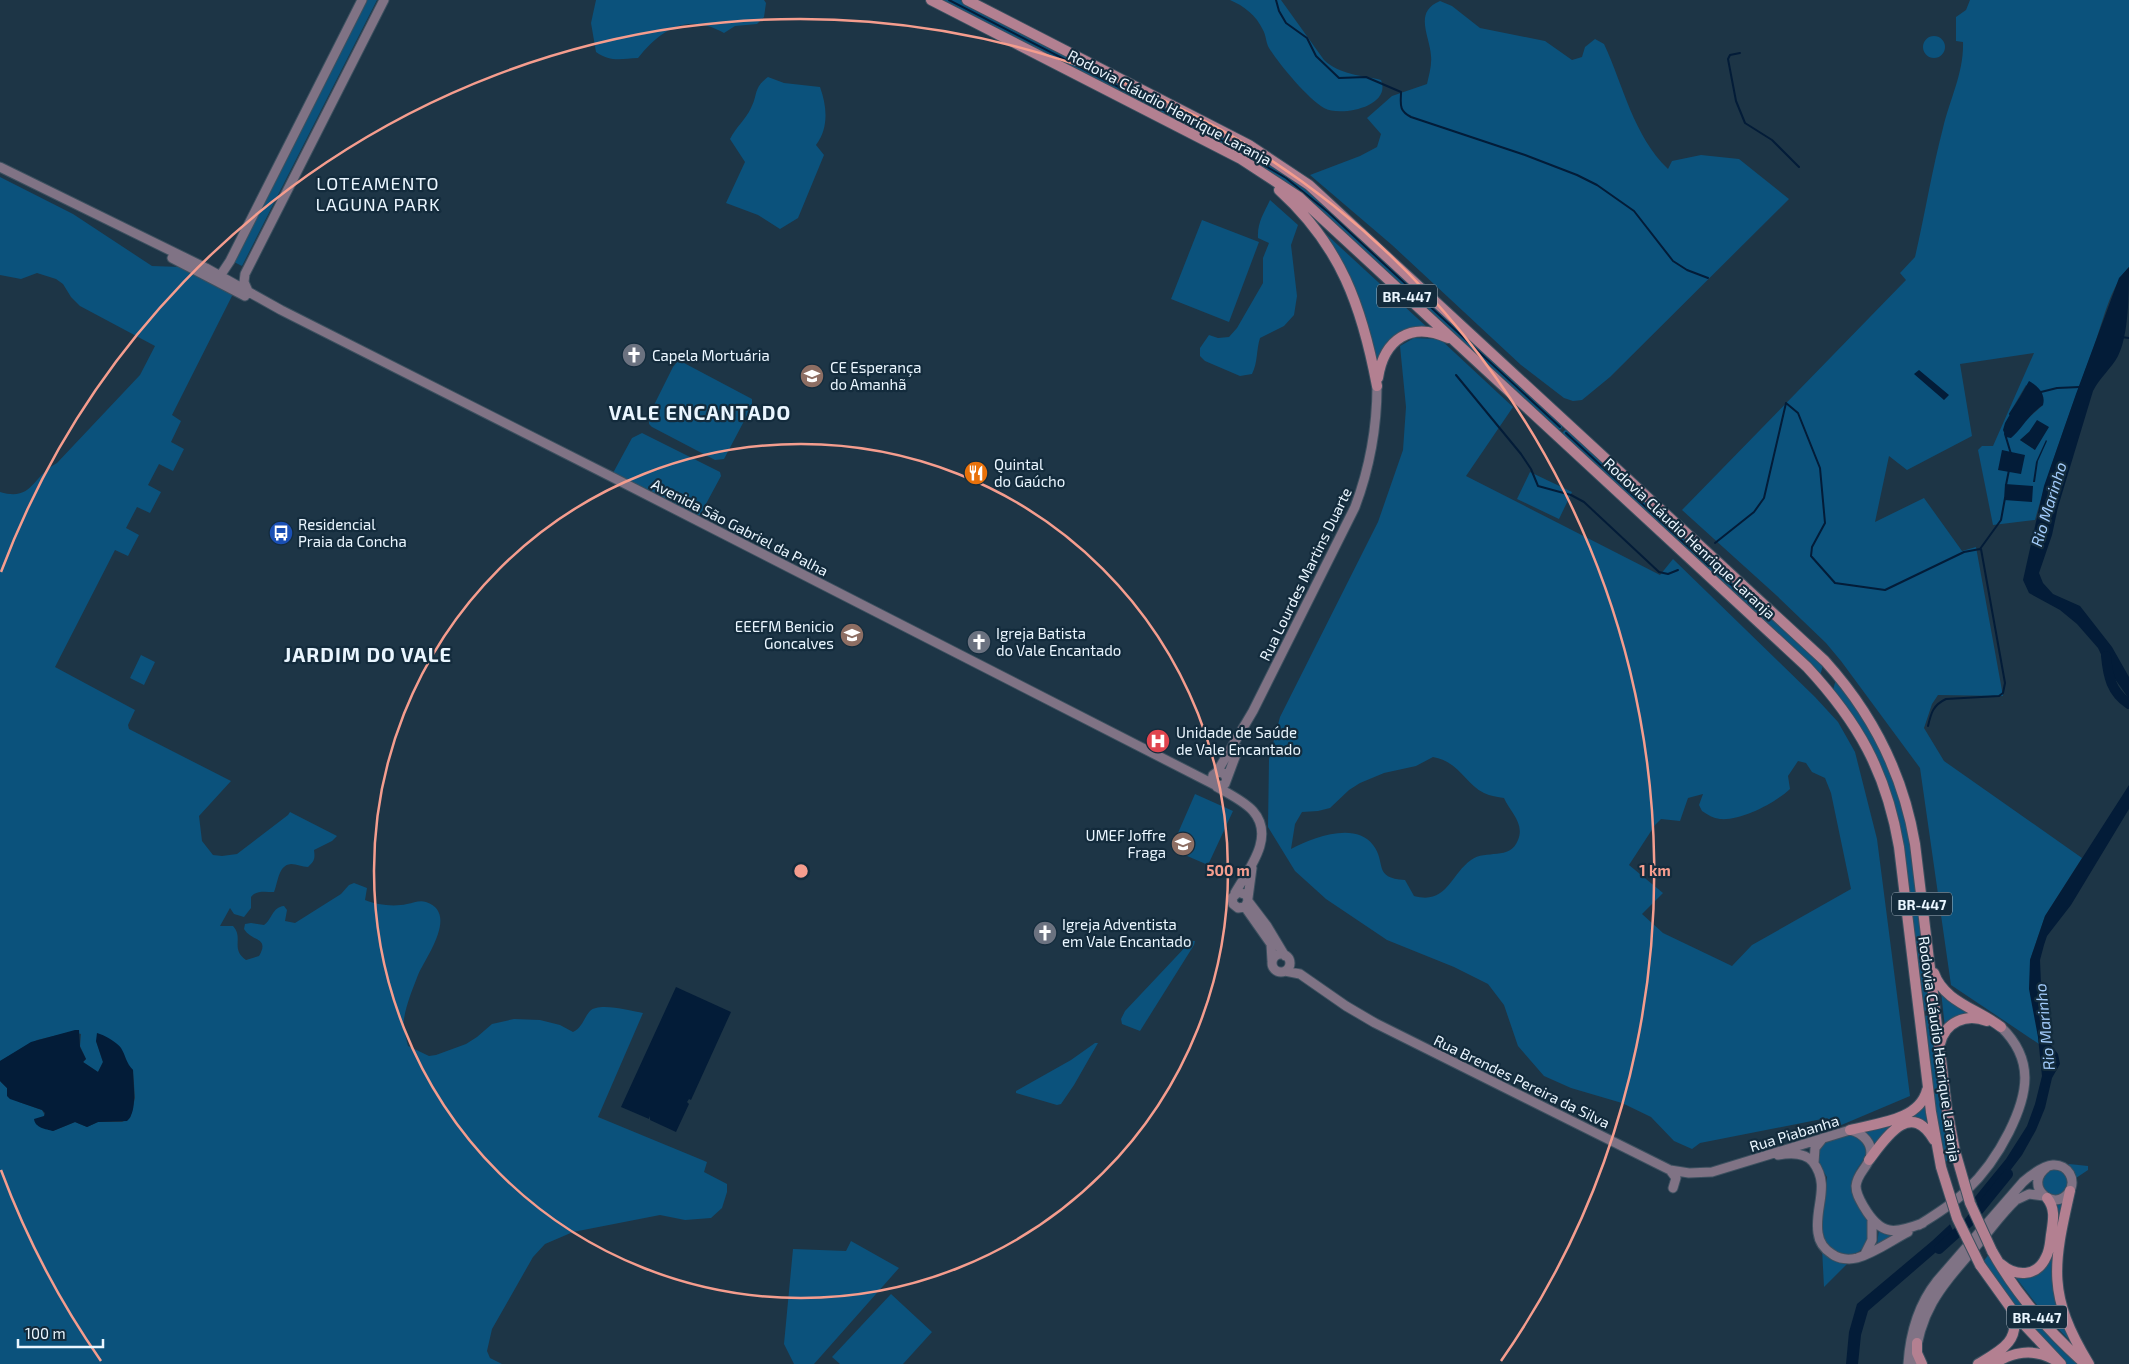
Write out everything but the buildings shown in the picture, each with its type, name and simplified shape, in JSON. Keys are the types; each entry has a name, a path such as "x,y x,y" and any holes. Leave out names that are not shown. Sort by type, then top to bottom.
{"main road":[{"path":"221,280 362,0"},
{"path":"248,291 244,282 245,274 384,0"},
{"name":"Rodovia Cláudio Henrique Laranja","path":"931,0 1225,151 1270,177 1312,208 1832,694 1852,721 1867,747 1882,781 1893,817 1899,847 1927,1084 1936,1143 1941,1167 1957,1218 1980,1265 2010,1308 2061,1364"},
{"name":"Rodovia Cláudio Henrique Laranja","path":"968,0 1249,145 1309,185 1825,660 1837,674 1857,699 1889,753 1913,829 1947,1109 1955,1151 1970,1202 1992,1251 2015,1288 2039,1318 2087,1364"},
{"path":"1225,151 1250,166 1284,194 1304,216 1330,251 1348,283 1361,317 1376,386"},
{"name":"Avenida São Gabriel da Palha","path":"0,167 123,228 143,243 248,291 281,310 1216,786"},
{"name":"Avenida São Gabriel da Palha","path":"221,280 257,301 281,310"},
{"path":"1376,386 1379,367 1384,355 1391,345 1401,337 1428,331 1455,341"},
{"name":"Rua Lourdes Martins Duarte","path":"1216,772 1253,711 1355,506 1365,478 1372,448 1376,417 1376,386"},
{"name":"Rua Lourdes Martins Duarte","path":"1226,779 1253,711"},
{"name":"Avenida São Gabriel da Palha","path":"1186,770 1203,774 1216,772"},
{"path":"1244,804 1216,786 1212,778 1216,772 1223,773 1244,804 1256,816 1260,826 1260,843 1253,865 1247,902 1238,908 1234,906 1232,898 1253,865"},
{"path":"1216,786 1223,786 1226,779"},
{"path":"1235,893 1245,893 1247,902 1271,944 1272,961 1275,970 1278,972 1285,971 1289,965 1287,957 1278,955 1272,961"},
{"name":"Rua Brendes Pereira da Silva","path":"1247,902 1267,926 1287,957 1319,987"},
{"path":"1823,1138 1815,1148 1814,1163 1820,1172 1822,1180 1817,1230 1821,1243 1827,1251 1840,1258 1855,1259 1923,1223 1950,1205 1981,1176 2000,1149 2020,1108 2025,1087 2023,1064 2016,1046 2001,1027 1987,1016 1957,1001 1944,991 1935,977 1928,952"},
{"name":"Rua Brendes Pereira da Silva","path":"1285,971 1297,973 1375,1023 1670,1170 1696,1173 1722,1169"},
{"path":"1940,1050 1941,1040 1946,1031 1953,1023 1962,1019 1978,1018 2001,1027"},
{"path":"1850,1130 1912,1112 1922,1102 1927,1084"},
{"path":"1923,1223 1895,1231 1885,1229 1872,1221 1856,1190 1858,1177 1891,1130 1902,1124 1910,1123 1922,1126 1930,1133 1936,1143"},
{"path":"1850,1130 1858,1132 1868,1141 1871,1153 1869,1160"},
{"name":"Rua Piabanha","path":"1722,1169 1850,1130"},
{"name":"Rua Piabanha","path":"1746,1162 1790,1154 1806,1156 1814,1163"},
{"path":"1908,1364 1915,1321 1932,1288 2023,1182 2046,1167 2058,1165 2068,1170 2072,1180 2058,1248 2056,1283 2066,1323 2087,1364"},
{"path":"1998,1262 2010,1271 2022,1274 2034,1270 2043,1263 2048,1252 2053,1216 2052,1204 2039,1190 2039,1175 2046,1167"},
{"path":"1670,1170 1676,1178 1673,1188"},
{"path":"1914,1364 1924,1316 1937,1293 2013,1203 2020,1197 2030,1194 2058,1199 2070,1191"},
{"path":"1864,1255 1872,1240 1872,1221"},
{"path":"1978,1364 2002,1350 2011,1339 2014,1321 2010,1308"},
{"path":"1917,1343 1917,1353 1922,1364"},
{"path":"1993,1364 2012,1354 2029,1352 2048,1356 2061,1364"}],"shaded area":[{"path":"366,0 377,0 242,266 232,261"},
{"path":"596,0 764,0 766,3 764,17 757,24 735,26 724,33 699,24 687,24 666,32 656,39 638,58 616,59 596,52 591,23"},
{"path":"939,0 960,0 1231,139 1292,176 1565,424 1558,432 1301,194"},
{"path":"1230,0 1281,0 1324,60 1330,65 1344,72 1381,80 1382,89 1379,97 1372,103 1352,110 1341,111 1324,108 1294,81 1280,63 1269,48 1264,32 1253,15"},
{"path":"1970,0 2129,0 2129,267 2116,285 2108,305 2055,454 2035,520 1993,525 1978,450 1982,446 1993,446 2034,353 1960,364 1972,436 1907,470 1889,456 1875,522 1924,498 1962,551 1976,547 2003,696 1938,695 1932,704 1924,728 1944,761 2082,858 2045,916 2030,960 2039,1044 1951,985 1920,768 1826,643 1682,510 1906,280 1900,273 1915,257 1939,144 1961,64 1963,42 1956,41 1956,17 1966,10","holes":["2026,385 2043,405 2024,422 2009,414","2029,432 2035,450 2020,440"]},
{"path":"1440,1 1452,6 1480,28 1545,41 1572,60 1582,57 1585,47 1595,39 1604,44 1638,126 1656,156 1668,169 1672,161 1701,155 1739,159 1789,199 1610,377 1582,400 1573,401 1564,398 1521,365 1392,245 1310,175 1360,156 1377,147 1381,134 1367,118 1392,96 1427,84 1431,59 1425,18 1427,11"},
{"path":"1934,36 1944,43 1945,47 1938,57 1934,58 1924,51 1923,47 1930,37"},
{"path":"768,77 784,83 820,87 826,117 823,131 816,145 824,155 798,218 780,229 758,215 726,203 745,162 730,139 749,112 760,85"},
{"path":"0,177 73,214 152,266 181,267 233,294 172,415 181,421 171,442 184,449 173,471 159,464 148,485 161,492 150,513 137,507 126,528 139,535 128,556 115,550 55,667 135,710 128,725 129,729 231,781 199,816 202,841 213,855 237,854 290,812 337,836 332,841 314,850 314,859 308,867 291,864 283,868 274,892 255,893 251,897 251,908 244,917 234,914 230,908 220,926 233,926 236,930 241,956 246,960 259,956 262,950 259,940 251,936 244,929 245,924 264,925 277,909 284,906 287,910 285,921 295,923 341,894 349,885 354,883 367,888 365,900 375,903 402,905 419,901 426,902 435,908 440,916 440,925 433,947 418,975 406,1008 404,1026 408,1046 429,1056 466,1044 492,1024 514,1019 540,1020 560,1025 573,1032 594,1008 608,1007 643,1013 598,1117 707,1162 704,1172 727,1184 727,1192 722,1208 711,1218 685,1220 660,1215 573,1232 545,1244 533,1257 492,1329 487,1351 490,1358 502,1364 0,1364 0,1081 7,1088 7,1093 19,1102 42,1110 53,1131 75,1122 87,1127 98,1122 122,1122 130,1118 135,1098 133,1070 128,1066 120,1047 107,1038 96,1041 103,1062 98,1072 83,1062 86,1059 80,1046 81,1034 71,1032 37,1040 0,1061 0,492 19,494 26,491 42,474 57,463 140,375 155,346 80,306 71,297 63,284 56,279 37,273 21,279 0,275"},
{"path":"1270,200 1298,225 1291,245 1297,296 1294,315 1284,326 1260,338 1252,374 1240,376 1205,361 1200,356 1200,348 1209,335 1218,338 1229,337 1237,328 1263,283 1263,258 1269,243 1258,238 1258,233 1261,218"},
{"path":"1202,220 1259,242 1229,322 1171,299"},
{"path":"1314,223 1429,329 1422,328 1381,354 1376,365 1372,342 1359,297 1349,275"},
{"path":"1414,338 1440,339 1513,407 1466,476 1660,575 1673,559 1815,697 1838,722 1855,752 1877,839 1910,1096 1839,1126 1827,1118 1700,1143 1692,1149 1674,1141 1651,1117 1622,1103 1571,1088 1544,1076 1518,1046 1504,1005 1488,984 1454,967 1387,940 1326,899 1295,871 1268,827 1269,759 1280,717 1378,522 1403,450 1406,407 1400,346","holes":["1433,757 1450,763 1477,789 1491,796 1504,798 1520,828 1520,834 1514,846 1504,853 1484,855 1471,860 1441,893 1425,898 1414,896 1405,880 1395,879 1384,873 1373,845 1365,838 1356,834 1333,834 1310,840 1291,849 1295,824 1302,812 1330,808 1349,790 1360,783 1384,773 1416,766","1798,761 1806,763 1812,772 1825,778 1831,793 1851,889 1752,945 1732,966 1663,933 1642,914 1663,893 1629,865 1655,825 1661,819 1680,821 1688,798 1703,794 1699,805 1702,811 1715,818 1728,819 1757,810 1776,800 1790,789 1788,776"]},
{"path":"677,362 684,363 752,399 752,406 724,459 715,460 649,424 649,415"},
{"path":"1568,427 1823,665 1820,676 1561,434"},
{"path":"642,433 720,472 721,476 700,515 698,516 613,473 632,438"},
{"path":"1530,472 1572,492 1559,519 1517,499"},
{"path":"141,655 155,662 144,685 130,678"},
{"path":"1836,679 1854,701 1891,769 1909,829 1932,1010 1922,1011 1903,846 1870,745 1855,719 1833,690"},
{"path":"1195,794 1233,811 1208,865 1171,849"},
{"path":"1191,941 1195,941 1194,945 1140,1031 1122,1024 1121,1019 1125,1011"},
{"path":"1941,991 1979,1014 1945,1028"},
{"path":"1933,1015 1952,1155 1945,1163 1935,1112 1923,1016"},
{"path":"1095,1043 1098,1043 1061,1104 1057,1105 1016,1093 1016,1091 1071,1060"},
{"path":"1923,1107 1925,1108 1927,1124 1894,1123 1875,1147 1863,1130"},
{"path":"1849,1134 1865,1141 1867,1154 1857,1168 1854,1186 1869,1226 1869,1235 1866,1243 1857,1252 1837,1254 1824,1242 1821,1229 1827,1177 1817,1162 1816,1154 1823,1143"},
{"path":"2069,1164 2088,1166 2088,1170 2076,1178 2068,1166"},
{"path":"2057,1168 2069,1177 2070,1184 2061,1196 2048,1195 2041,1186 2045,1171"},
{"path":"2064,1201 2055,1248 2070,1337 2068,1339 2043,1313 2017,1279 2018,1276 2038,1272 2056,1203"},
{"path":"1879,1229 1896,1233 1877,1245"},
{"path":"851,1241 899,1268 814,1364 794,1364 784,1344 793,1249 846,1251"},
{"path":"1822,1248 1847,1262 1824,1287"},
{"path":"1989,1254 2079,1364 2066,1364 2029,1327 1983,1262"},
{"path":"891,1294 932,1332 903,1364 840,1364 832,1357"}],"water":[{"path":"2129,267 2128,313 2122,347 2115,361 2093,391 2058,507 2052,535 2039,573 2043,583 2053,594 2080,606 2112,647 2129,677 2129,699 2108,669 2098,648 2077,624 2060,610 2029,593 2023,580 2044,486 2119,278"},
{"path":"1919,370 1949,395 1944,400 1914,374"},
{"path":"2029,381 2040,391 2044,401 2043,405 2033,413 2011,438 2006,437 2003,430 2005,423"},
{"path":"2037,420 2049,427 2035,450 2020,440 2029,432"},
{"path":"2046,440 2038,461 2035,482 2033,482 2036,462"},
{"path":"2002,450 2025,455 2021,474 1998,470"},
{"path":"2005,484 2033,486 2032,502 2004,500"},
{"path":"2129,785 2129,809 2071,905 2047,936 2044,945 2040,960 2041,984 2051,1045 2058,1054 2060,1064 2052,1078 2045,1108 2036,1130 2022,1155 1993,1193 1950,1240 1868,1311 1861,1335 1858,1364 1846,1364 1849,1332 1857,1304 1932,1241 1962,1213 2006,1159 2027,1126 2042,1076 2038,1037 2029,989 2030,960 2045,916"},
{"path":"676,987 731,1012 691,1100 689,1099 687,1102 689,1104 676,1132 650,1120 650,1116 649,1119 621,1107"},
{"path":"79,1030 80,1047 86,1059 83,1062 98,1072 103,1062 96,1041 97,1033 117,1043 121,1048 133,1070 134,1104 133,1111 127,1121 98,1122 87,1127 75,1122 53,1131 41,1128 36,1124 34,1119 44,1116 45,1113 42,1110 10,1099 7,1096 7,1088 0,1081 0,1061 31,1042"}],"pier":[{"path":"1974,1195 1981,1212 1956,1237 1949,1222"}],"waterway":[{"path":"949,0 1216,137 1286,178 1328,212 1560,427"},
{"path":"1276,0 1279,11 1286,23 1307,38 1316,56 1339,78 1366,77 1401,92 1402,109 1411,117 1525,155 1577,175 1597,185 1634,211 1673,261 1687,270 1708,278"},
{"path":"1740,53 1730,55 1728,59 1736,101 1745,123 1772,140 1799,167"},
{"path":"2121,337 2129,338"},
{"path":"1456,375 1521,454 1531,469 1538,486 1571,495 1584,502 1659,572 1668,574 1678,570"},
{"path":"2041,392 2057,388 2080,387"},
{"path":"2010,414 2020,399"},
{"path":"1786,403 1798,413 1820,468 1825,523 1812,547 1811,556 1835,583 1885,590 1964,552 1980,549 2001,520 2005,498"},
{"path":"1715,543 1754,512 1764,498 1786,403"},
{"path":"1566,433 1709,566"},
{"path":"2005,434 2011,454"},
{"path":"2006,485 2009,470"},
{"path":"1928,726 1933,710 1946,699 1999,696 2003,693 2005,683 1981,549"},
{"path":"1727,581 1760,611"},
{"name":"Rio Marinho","path":"2106,656 2114,689 2129,704"},
{"name":"Rio Marinho","path":"1939,1249 1969,1222 2008,1174"}],"place":[{"name":"Capela Mortuária","path":"634,355"},
{"name":"CE Esperança do Amanhã","path":"812,376"},
{"name":"Quintal do Gaúcho","path":"976,473"},
{"name":"Residencial Praia da Concha","path":"281,533"},
{"name":"EEEFM Benicio Goncalves","path":"852,635"},
{"name":"Igreja Batista do Vale Encantado","path":"979,642"},
{"name":"Unidade de Saúde de Vale Encantado","path":"1158,741"},
{"name":"UMEF Joffre Fraga","path":"1183,844"},
{"name":"Igreja Adventista em Vale Encantado","path":"1045,933"}],"district":[{"name":"LOTEAMENTO LAGUNA PARK","path":"378,193"},
{"name":"VALE ENCANTADO","path":"700,412"},
{"name":"JARDIM DO VALE","path":"368,654"}]}
